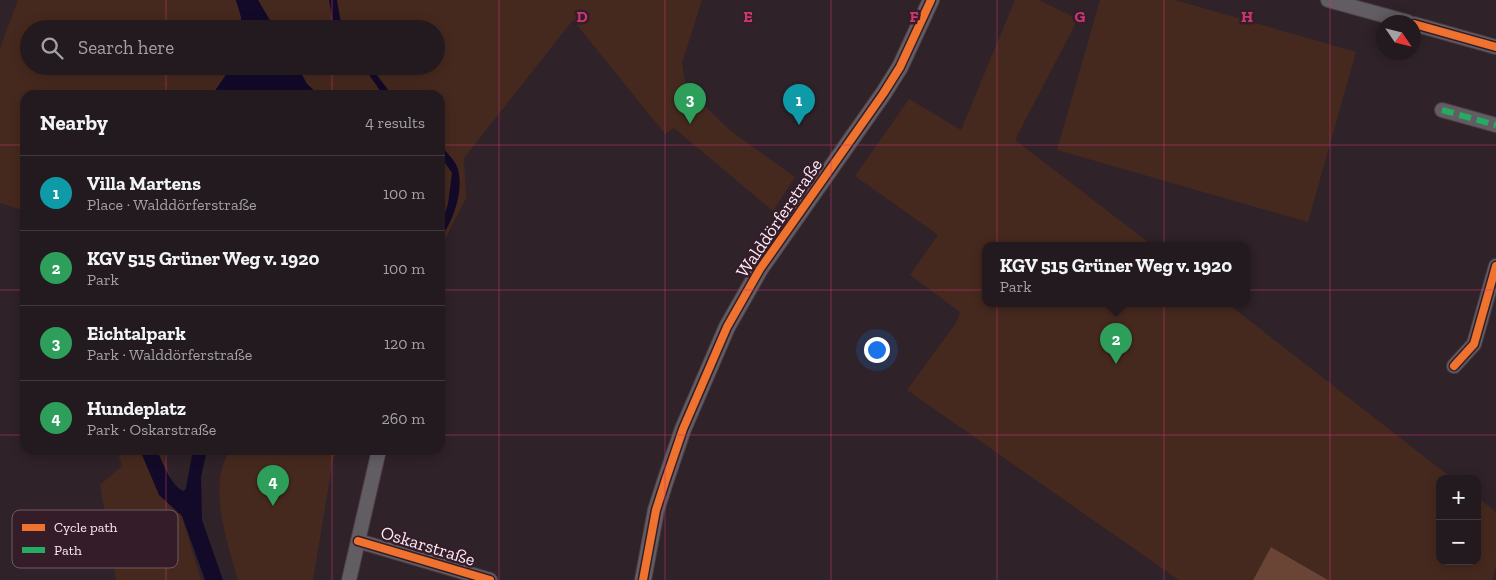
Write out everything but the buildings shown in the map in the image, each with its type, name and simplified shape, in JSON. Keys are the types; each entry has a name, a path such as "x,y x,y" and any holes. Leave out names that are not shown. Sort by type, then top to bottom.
{"street":[{"name":"Walddörferstraße","path":"643,580 658,502 682,429 727,327 760,269 900,67 931,0"},
{"path":"1328,0 1383,15"},
{"path":"1421,26 1496,47"},
{"path":"1442,110 1496,125"},
{"path":"1454,366 1474,344 1496,266"},
{"name":"Oskarstraße","path":"349,580 378,455"},
{"name":"Oskarstraße","path":"358,541 490,580"}],"shaded area":[{"path":"18,0 236,0 241,17 241,20 20,20 20,75 226,75 215,90 20,90 20,209 0,203 0,48"},
{"path":"236,0 258,0 270,20 241,20"},
{"path":"258,0 702,0 682,63 686,88 732,132 795,177 773,211 674,128 665,134 573,20 464,158 466,198 445,239 445,90 314,90 307,84 302,75 445,75 445,20 270,20"},
{"path":"329,0 337,0 341,20 332,20"},
{"path":"1015,0 1039,0 1078,19 1015,140 1148,242 982,242 982,307 1232,307 1448,475 1436,475 1436,565 1481,565 1481,500 1496,512 1496,567 1492,580 1328,580 1271,547 1253,580 1179,580 907,390 956,323 960,312 910,275 938,235 855,176 909,99 961,130"},
{"path":"1100,0 1175,0 1356,52 1308,222 1057,150"},
{"path":"226,75 302,75 307,84 314,90 215,90"},
{"path":"369,75 377,75 388,90 380,90"},
{"path":"445,150 457,166 460,187 453,215 445,231 445,213 452,173 445,163"},
{"path":"119,455 164,455 201,580 116,580 114,568 178,568 178,510 104,510 100,485 122,466"},
{"path":"142,455 159,455 175,485 184,491 192,455 206,455 201,477 202,520 223,580 205,580 182,516 178,510 175,510 159,495"},
{"path":"227,455 336,455 333,460 313,580 238,580 223,527 220,499 221,472"},
{"path":"1271,547 1328,580 1253,580"}],"marked path":[{"path":"1442,110 1496,125"}],"cycle path":[{"path":"643,580 656,510 666,479 683,429 727,327 760,269 900,67 931,0"},
{"path":"1421,26 1496,47"},
{"path":"1454,366 1474,344 1496,266"},
{"path":"358,541 490,580"}],"place":[{"name":"Eichtalpark","path":"690,124"},
{"name":"Villa Martens","path":"799,125"},
{"name":"KGV 515 Grüner Weg v. 1920","path":"1116,364"},
{"name":"Hundeplatz","path":"273,506"}]}
